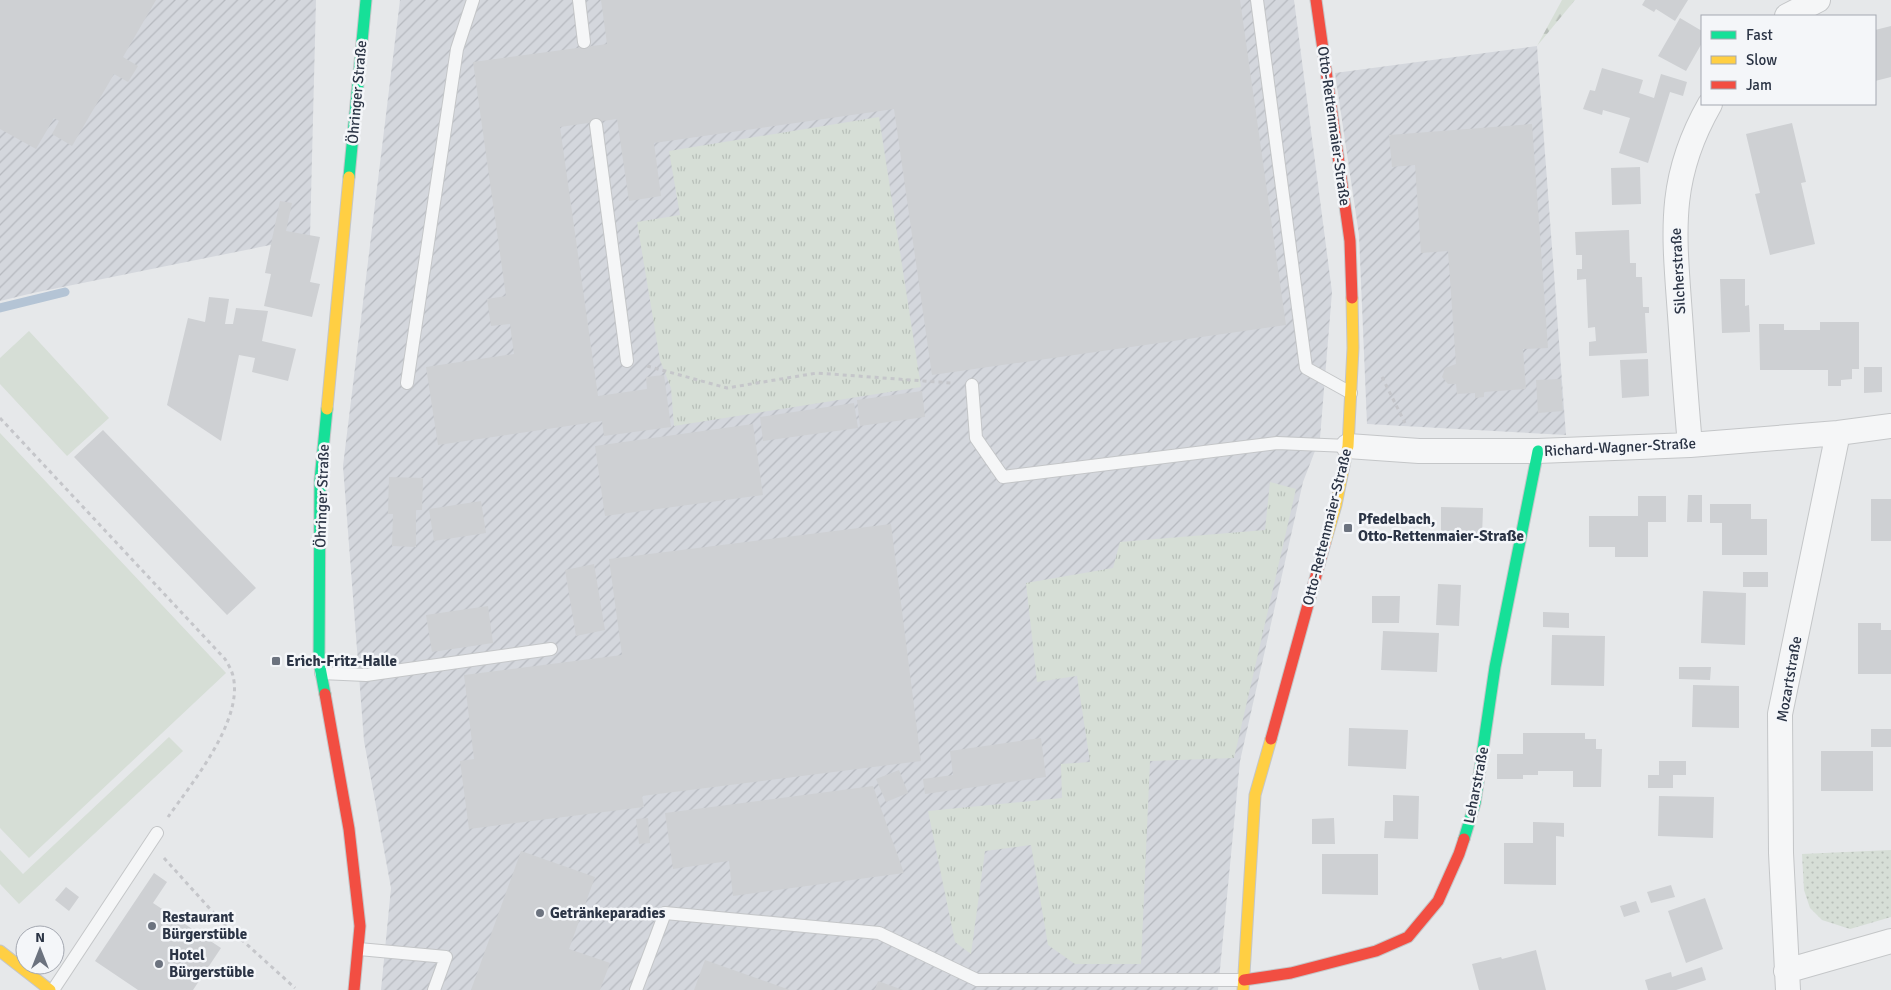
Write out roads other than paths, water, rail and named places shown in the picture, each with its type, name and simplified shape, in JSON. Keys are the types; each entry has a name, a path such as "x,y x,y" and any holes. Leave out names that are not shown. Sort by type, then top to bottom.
{"street":[{"name":"Öhringer Straße","path":"354,990 360,926 349,829 319,662 320,480 366,0"},
{"name":"Otto-Rettenmaier-Straße","path":"1244,985 1255,795 1332,518 1348,446 1352,348 1350,241 1316,0"},
{"path":"1789,15 1818,0"},
{"name":"Silcherstraße","path":"1690,445 1674,238 1676,200 1681,172 1691,139 1709,105"},
{"name":"Richard-Wagner-Straße","path":"1348,446 1419,451 1538,451 1690,445 1891,426"},
{"name":"Mozartstraße","path":"1787,980 1781,852 1780,714 1838,432"},
{"name":"Leharstraße","path":"1244,985 1376,951 1408,937 1438,902 1459,854 1475,803 1496,668 1538,451"},
{"path":"1787,980 1891,941"},
{"path":"0,951 52,990"}],"lane":[{"path":"407,383 457,49 474,0"},
{"path":"579,0 584,42"},
{"path":"1258,0 1306,368 1351,393"},
{"path":"596,125 627,361"},
{"path":"972,385 976,438 1003,477 1277,443 1348,446"},
{"path":"321,673 366,675 551,649"},
{"path":"52,990 158,833"},
{"path":"636,990 665,913 879,934 975,985 1244,985"},
{"path":"358,949 446,957 434,990"}],"waterway":[{"path":"0,308 65,292"}],"place":[{"name":"Pfedelbach, Otto-Rettenmaier-Straße","path":"1348,528"},
{"name":"Erich-Fritz-Halle","path":"276,661"},
{"name":"Getränkeparadies","path":"540,913"},
{"name":"Restaurant Bürgerstüble","path":"152,926"},
{"name":"Hotel Bürgerstüble","path":"159,964"}]}
